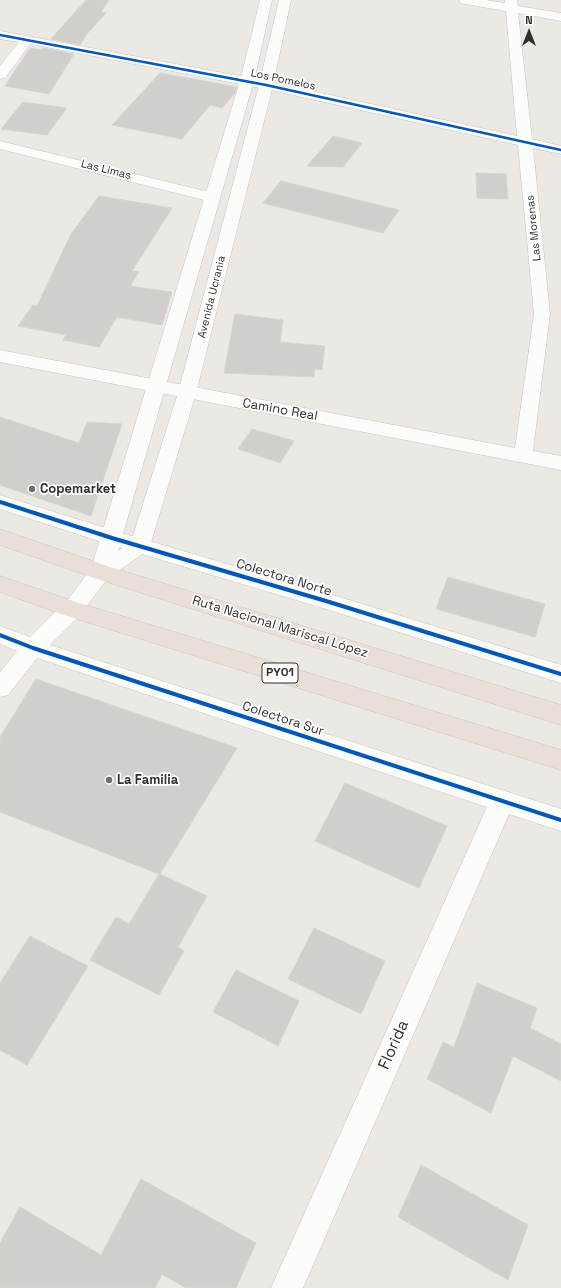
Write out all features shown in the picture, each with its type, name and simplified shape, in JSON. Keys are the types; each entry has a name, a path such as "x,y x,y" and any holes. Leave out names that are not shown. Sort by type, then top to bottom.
{"highway":[{"name":"Ruta Nacional Mariscal López","path":"0,537 101,572 561,715"},
{"name":"PY01","path":"0,584 72,609 561,760"}],"street":[{"path":"101,572 247,81 266,0"},
{"name":"Avenida Ucrania","path":"140,546 187,393 266,85 285,0"},
{"path":"465,0 511,4 561,17"},
{"name":"Las Morenas","path":"511,4 542,314 523,455"},
{"name":"Los Pomelos","path":"0,35 247,81 561,150"},
{"path":"0,75 27,40"},
{"name":"Las Limas","path":"0,145 212,197"},
{"name":"Camino Real","path":"0,356 187,393 561,463"},
{"name":"Colectora Norte","path":"0,502 112,538 311,597 561,674"},
{"path":"0,688 33,648 72,609 101,572 140,546"},
{"name":"Colectora Sur","path":"0,635 33,648 561,820"},
{"name":"Florida","path":"286,1288 502,801"}],"building":[{"path":"86,0 109,0 101,12 106,13 87,34 80,45 51,39"},
{"path":"30,48 41,50 43,48 74,54 49,94 5,86"},
{"path":"160,73 237,87 235,93 222,108 210,105 182,139 112,125"},
{"path":"23,102 67,108 47,135 1,129"},
{"path":"333,136 362,143 343,167 307,166"},
{"path":"476,173 506,174 508,199 477,198"},
{"path":"281,181 399,210 383,233 263,203"},
{"path":"99,196 172,208 132,271 139,272 130,286 172,292 162,325 117,317 99,347 63,340 66,335 18,326 33,305 37,306 71,234"},
{"path":"235,314 283,320 280,342 325,346 322,370 315,369 314,377 224,373"},
{"path":"0,417 79,443 87,422 122,424 91,516 0,485"},
{"path":"252,429 294,441 280,463 238,449"},
{"path":"448,577 545,604 535,637 436,609"},
{"name":"La Familia","path":"36,679 237,748 160,874 207,896 178,947 184,951 159,995 90,960 116,917 129,924 159,874 0,812 0,737"},
{"path":"345,783 447,826 419,888 315,841"},
{"path":"314,928 385,961 361,1014 288,979"},
{"path":"30,936 88,966 27,1065 0,1050 0,983"},
{"path":"236,970 299,1001 278,1046 213,1012"},
{"path":"477,983 537,1008 530,1028 561,1044 561,1081 513,1056 491,1113 427,1079 443,1042 454,1047"},
{"path":"421,1165 528,1225 508,1280 398,1217"},
{"path":"141,1179 256,1243 236,1288 186,1288 162,1274 155,1288 0,1288 0,1243 20,1207 101,1255"}],"cycle path":[{"path":"0,35 266,85 561,150"},
{"path":"0,502 112,538 326,601 561,674"},
{"path":"0,635 33,648 561,820"}],"place":[{"name":"Copemarket","path":"32,489"},
{"name":"La Familia","path":"109,780"}]}
